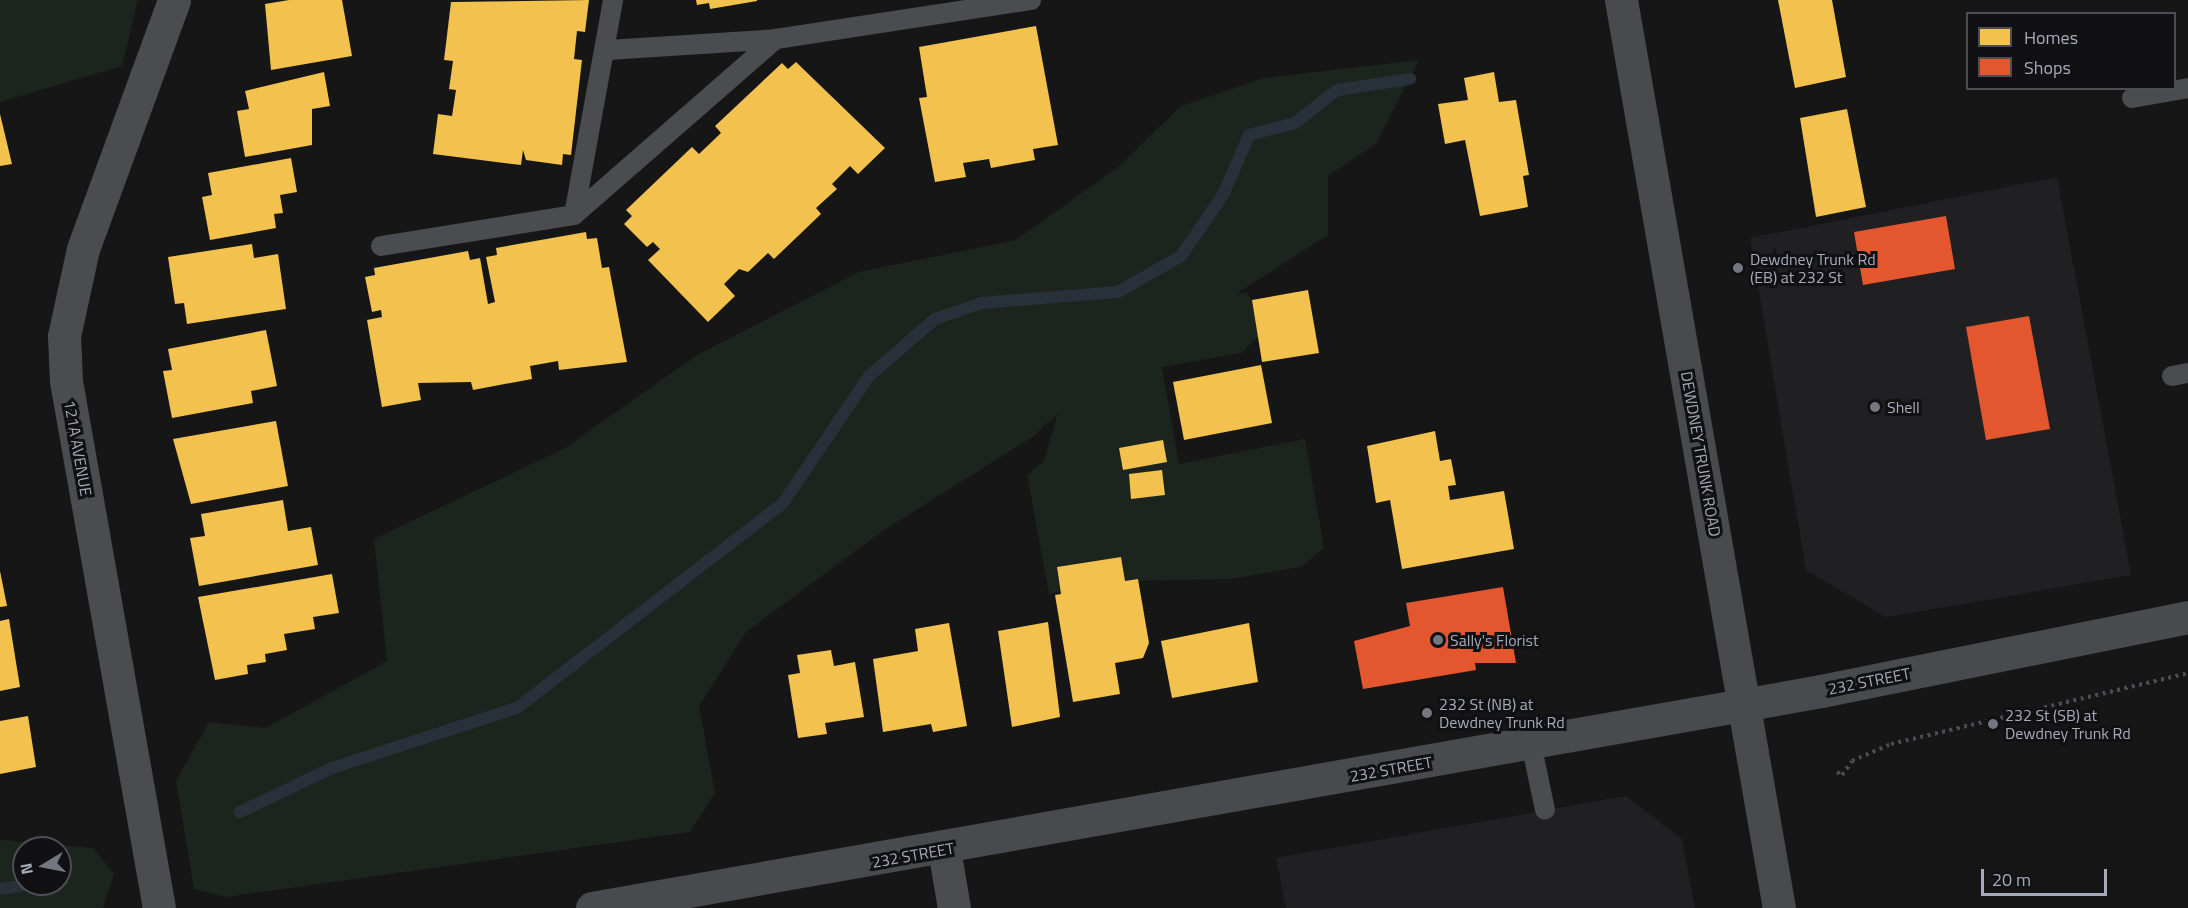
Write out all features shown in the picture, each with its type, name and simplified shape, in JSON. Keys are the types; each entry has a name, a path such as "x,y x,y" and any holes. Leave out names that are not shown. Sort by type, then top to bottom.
{"main road":[{"name":"DEWDNEY TRUNK ROAD","path":"1621,0 1779,908"},
{"name":"232 STREET","path":"592,908 944,849 1745,704 2188,617"}],"street":[{"name":"121A AVENUE","path":"159,908 66,381 64,336 82,249 174,0"},
{"path":"944,849 954,908"}],"lane":[{"path":"574,215 608,50 613,0"},
{"path":"608,50 776,39 1031,0"},
{"path":"381,246 574,215 776,39"},
{"path":"2132,98 2188,88"},
{"path":"1531,743 1545,810"}],"path":[{"path":"1837,772 1842,776 1852,761 1891,744 2188,673"}],"shaded area":[{"path":"0,0 138,0 122,66 0,102"},
{"path":"1419,60 1376,144 1328,176 1328,235 1236,294 1246,292 1252,300 1259,336 1241,353 1162,367 1179,464 1305,439 1324,548 1301,567 1230,579 1125,581 1120,557 1057,567 1060,591 1049,594 1027,475 1044,461 1058,413 1034,436 884,530 746,632 699,706 715,793 690,832 226,897 194,889 176,781 209,722 266,728 387,661 374,539 565,448 697,355 859,272 1016,240 1118,167 1181,106 1264,78"},
{"path":"2057,177 2131,575 1886,617 1806,570 1750,238"},
{"path":"1626,796 1682,839 1695,908 1286,908 1276,858"},
{"path":"0,840 12,841 12,896 72,896 72,846 93,848 114,874 103,908 0,908"}],"building: Homes":[{"path":"289,0 342,0 352,56 271,70 265,4"},
{"path":"589,0 585,32 577,31 574,59 582,60 571,155 563,154 562,165 526,160 523,150 521,165 433,154 438,114 452,116 456,90 449,89 453,61 444,60 451,2"},
{"path":"696,0 757,1 710,9 709,3 697,5"},
{"path":"1778,0 1832,0 1846,77 1795,88"},
{"path":"1036,26 1058,145 1033,149 1035,160 991,168 989,159 963,163 966,177 935,182 919,98 927,97 919,47"},
{"path":"796,62 885,148 858,174 850,166 832,184 837,189 816,208 821,214 774,259 768,253 748,272 739,269 724,284 735,296 708,322 648,260 660,249 653,242 647,247 624,224 632,216 626,210 692,147 699,154 721,133 715,126 782,63 788,69"},
{"path":"324,72 330,106 312,109 312,145 245,157 237,111 249,109 245,91"},
{"path":"1494,72 1499,102 1516,100 1529,175 1523,176 1528,207 1480,216 1465,140 1445,144 1438,104 1468,100 1464,78"},
{"path":"1847,109 1866,207 1816,217 1800,118"},
{"path":"0,114 12,164 0,166"},
{"path":"291,158 297,192 280,195 283,213 274,214 276,228 210,240 202,197 212,195 208,173"},
{"path":"586,232 587,239 597,238 602,268 609,267 627,362 559,370 558,361 530,366 532,379 473,390 471,382 418,383 421,400 382,407 367,320 382,317 381,310 372,312 365,277 375,275 374,268 468,251 470,260 480,258 488,304 495,302 486,257 497,255 496,248"},
{"path":"252,244 254,258 278,254 286,309 187,324 184,303 175,304 168,257"},
{"path":"1308,290 1319,353 1262,362 1252,300"},
{"path":"266,330 277,386 251,391 253,403 172,418 163,371 172,370 168,349"},
{"path":"1261,365 1272,423 1184,440 1173,382"},
{"path":"276,421 288,486 191,504 173,439"},
{"path":"1435,431 1440,461 1451,459 1456,485 1448,486 1450,500 1504,491 1514,549 1402,569 1390,500 1376,503 1367,446"},
{"path":"1163,440 1167,462 1123,470 1119,448"},
{"path":"1162,470 1165,495 1131,499 1129,474"},
{"path":"283,500 288,531 311,527 318,565 199,586 190,538 205,536 201,514"},
{"path":"1121,557 1125,581 1138,579 1149,643 1143,658 1115,663 1120,694 1073,702 1055,595 1061,594 1057,567"},
{"path":"0,571 7,606 0,607"},
{"path":"332,574 339,613 313,617 315,629 284,634 287,650 265,654 266,662 247,665 248,674 215,680 198,597"},
{"path":"9,619 20,687 0,691 0,621"},
{"path":"1048,622 1060,717 1012,727 998,631"},
{"path":"949,623 967,726 933,732 931,724 883,732 873,659 918,651 915,629"},
{"path":"1249,623 1258,682 1172,698 1161,641"},
{"path":"831,650 834,666 855,662 864,717 825,723 827,734 798,738 788,675 800,673 797,655"},
{"path":"28,716 36,767 0,774 0,721"}],"building: Shops":[{"path":"1946,216 1955,269 1863,285 1854,232"},
{"path":"2029,316 2050,429 1986,440 1966,327"},
{"name":"Sally's Florist","path":"1503,587 1516,663 1475,663 1476,670 1363,689 1354,641 1410,626 1406,603"}],"waterway":[{"path":"240,812 332,768 517,708 783,503 869,376 935,319 982,303 1118,292 1181,256 1223,195 1249,135 1295,123 1337,90 1410,79"},
{"path":"0,889 12,887"}],"place":[{"name":"Dewdney Trunk Rd (EB) at 232 St","path":"1738,268"},
{"name":"Shell","path":"1875,407"},
{"name":"Sally's Florist","path":"1438,640"},
{"name":"232 St (NB) at Dewdney Trunk Rd","path":"1427,713"},
{"name":"232 St (SB) at Dewdney Trunk Rd","path":"1993,724"}]}
